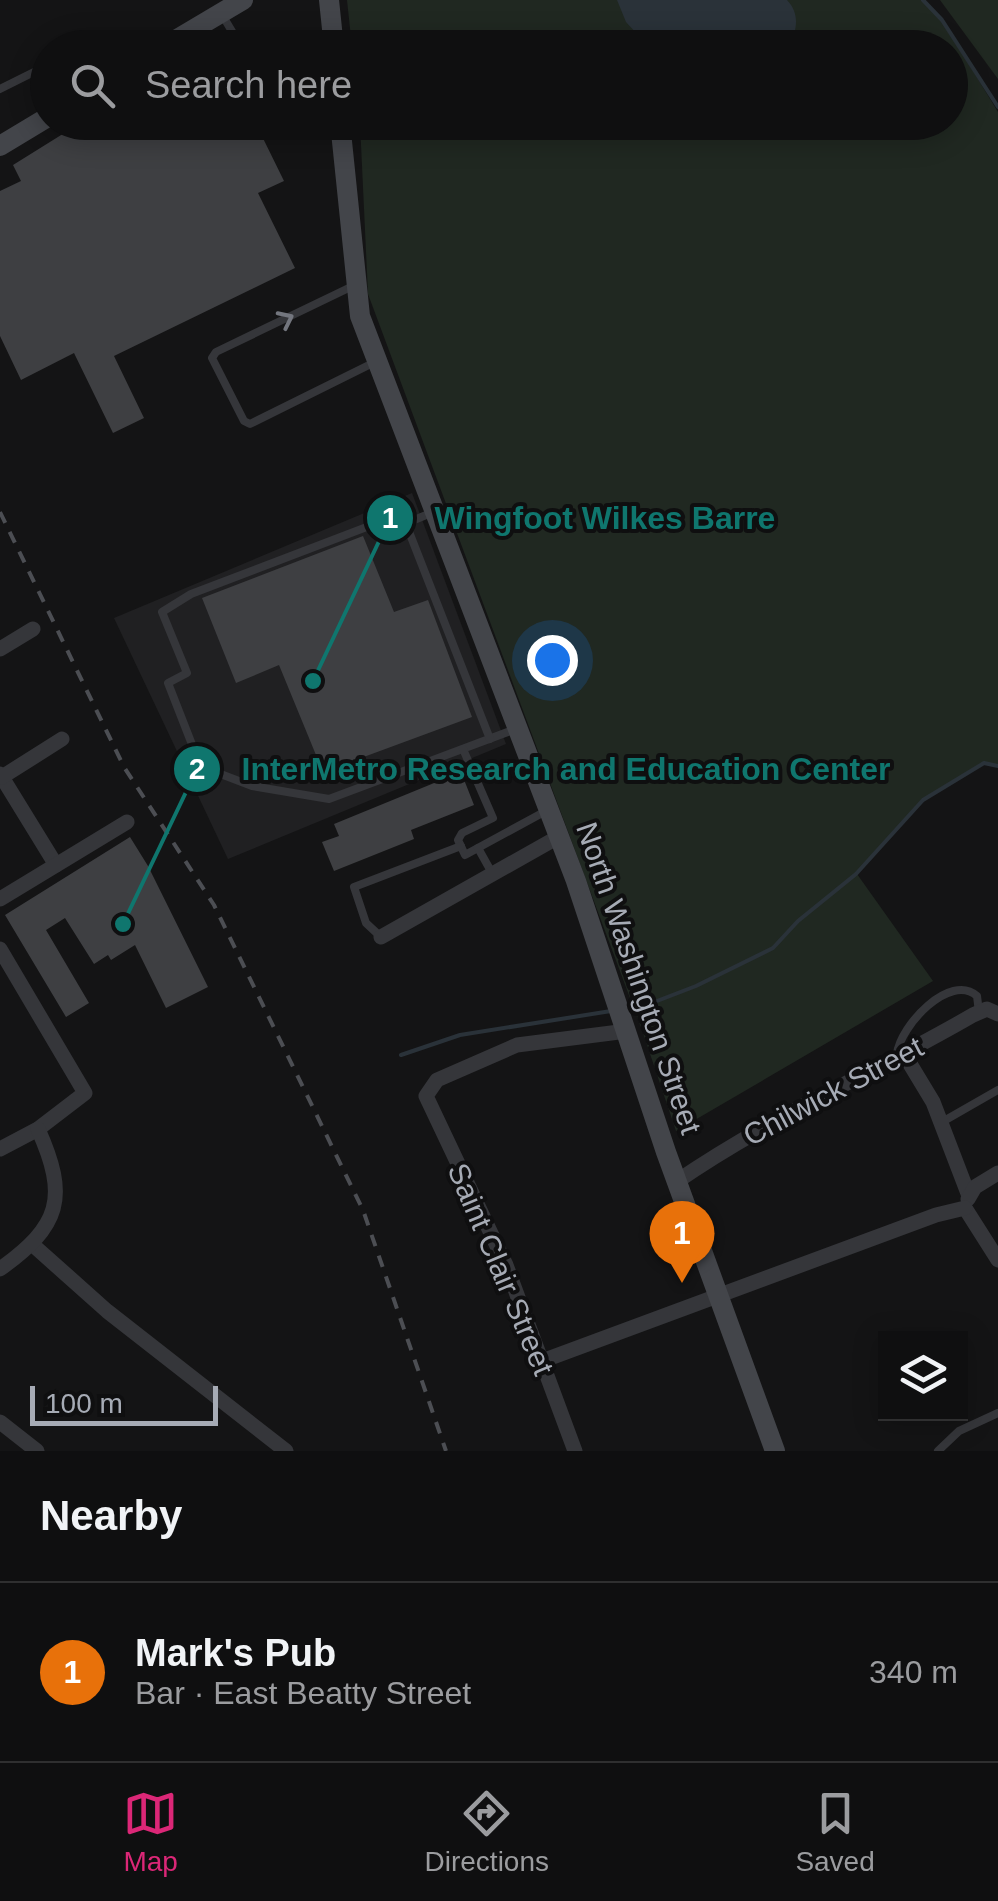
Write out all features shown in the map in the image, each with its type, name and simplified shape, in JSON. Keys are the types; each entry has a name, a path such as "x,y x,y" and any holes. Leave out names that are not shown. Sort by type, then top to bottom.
{"street":[{"path":"329,0 332,30"},
{"path":"190,30 228,5"},
{"path":"0,146 30,128"},
{"name":"North Washington Street","path":"342,140 360,316 560,836 676,1182 775,1451"},
{"path":"0,648 33,629"},
{"path":"56,865 1,776 62,739"},
{"path":"0,900 126,822"},
{"path":"380,937 560,836"},
{"path":"0,949 85,1093 38,1129 0,1149"},
{"name":"Chilwick Street","path":"676,1182 755,1130 990,1012"},
{"name":"Saint Clair Street","path":"575,1451 506,1265 426,1100 428,1089 437,1080 517,1044 627,1032"},
{"path":"901,1056 942,1122 967,1202 998,1260"},
{"path":"0,1269 33,1245 46,1227 55,1188 52,1161 38,1129"},
{"path":"542,1361 936,1215 967,1202 976,1187 998,1173"},
{"path":"33,1245 107,1311 286,1451"},
{"path":"0,1422 37,1451"}],"lane":[{"path":"228,5 236,30"},
{"path":"0,90 30,74"},
{"path":"355,285 216,352 212,358 244,422 250,424 377,362"},
{"path":"435,512 390,530 385,520 191,594 162,612 187,672 168,682 193,747 218,773 252,786 328,799 518,728"},
{"path":"406,524 490,739"},
{"path":"463,749 492,818 462,834 458,840 464,855 549,808"},
{"path":"380,937 366,924 354,887 460,846"},
{"path":"478,848 492,872"},
{"path":"901,1056 898,1043 907,1026 943,996 971,990 990,1012"},
{"path":"942,1122 998,1090"},
{"path":"938,1451 959,1431 998,1413"}],"shaded area":[{"path":"347,0 924,0 948,30 350,30"},
{"path":"617,0 787,0 796,17 795,30 633,30"},
{"path":"940,0 998,0 998,79 968,38 968,30 962,30"},
{"path":"968,63 998,112 998,766 984,763 923,800 857,874 933,981 676,1131 643,1033 368,294 361,140 968,140"},
{"path":"412,493 506,744 228,859 114,618"}],"building":[{"path":"53,140 264,140 284,181 258,193 295,268 114,356 144,418 113,433 74,353 21,380 0,336 0,191 21,181 13,165"},
{"path":"363,536 394,612 428,600 472,717 323,772 279,665 236,683 202,598"},
{"path":"461,772 474,805 411,830 414,839 334,871 322,842 339,836 334,824"},
{"path":"130,837 208,987 166,1008 135,945 111,960 108,955 94,964 65,918 46,930 89,1003 66,1017 5,915"}],"waterway":[{"path":"923,0 948,30"},
{"path":"968,60 998,107"},
{"path":"625,1008 696,986 773,948 798,921 856,874 923,800 984,763 998,766"},
{"path":"401,1055 460,1035 611,1011"}],"railway":[{"path":"0,512 124,767 214,905 363,1210 446,1451"}],"place":[{"name":"Wingfoot Wilkes Barre","path":"313,681"},
{"name":"InterMetro Research and Education Center","path":"123,924"},
{"name":"Mark's Pub","path":"682,1283"}]}
